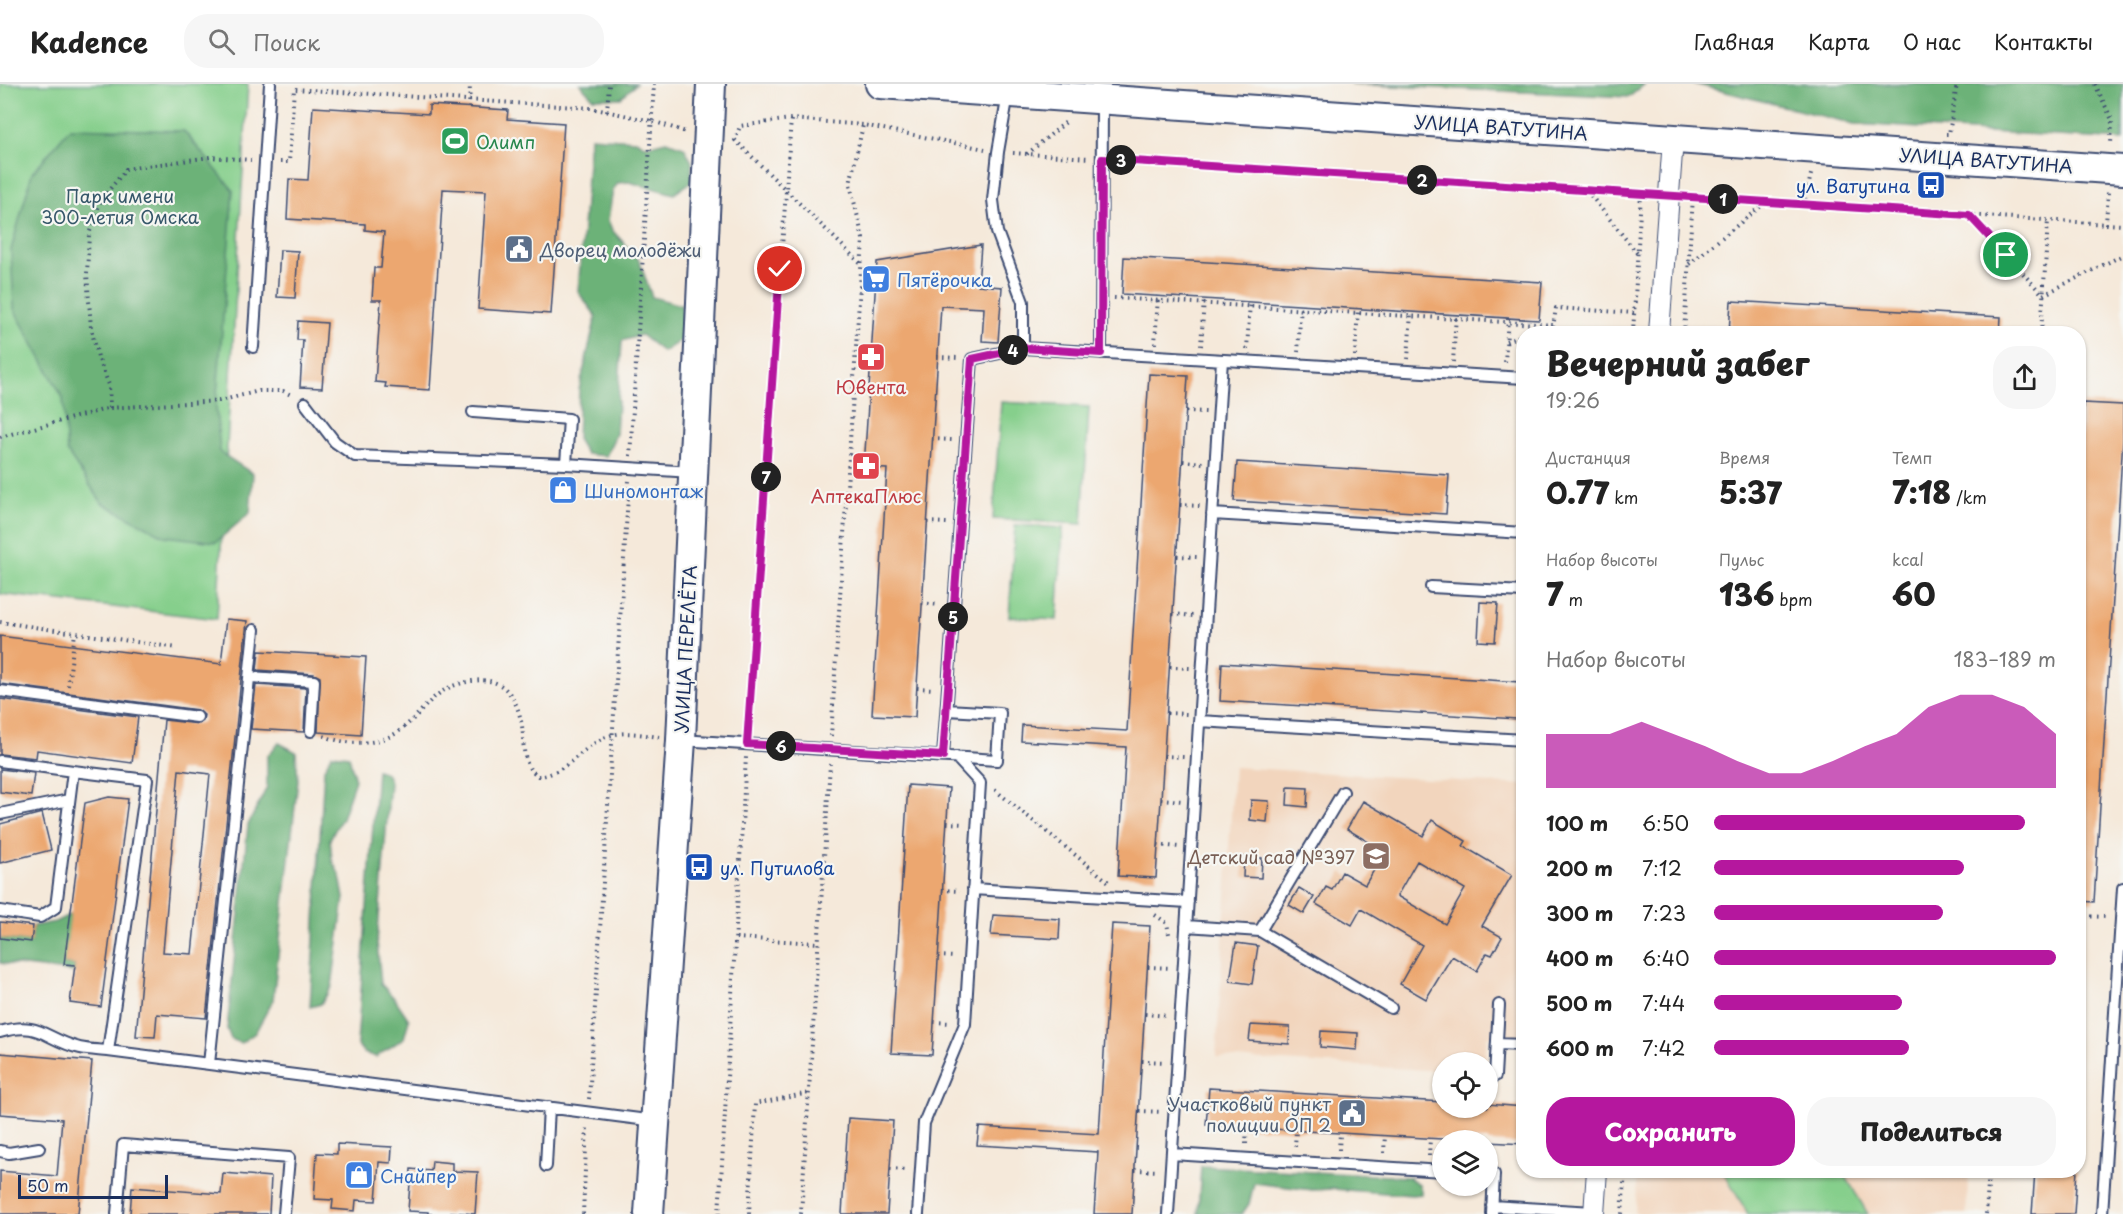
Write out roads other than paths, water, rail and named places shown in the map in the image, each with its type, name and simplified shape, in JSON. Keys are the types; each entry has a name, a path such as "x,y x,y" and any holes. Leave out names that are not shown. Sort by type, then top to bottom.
{"main road":[{"name":"УЛИЦА ПЕРЕЛЁТА","path":"649,1214 681,740 711,84"},
{"name":"УЛИЦА ВАТУТИНА","path":"881,84 2123,170"}],"street":[{"path":"1660,326 1673,140"},
{"path":"1594,1213 1596,1178"}],"lane":[{"path":"253,347 270,84"},
{"path":"1009,93 998,152 993,200 997,232 1023,302 1023,348"},
{"path":"1101,353 1102,99"},
{"path":"943,756 972,359 1023,348 1516,378"},
{"path":"1168,1214 1222,360"},
{"path":"305,403 334,442 356,456 566,464 693,472"},
{"path":"473,412 569,419 566,464"},
{"path":"1212,514 1516,533"},
{"path":"1431,587 1516,592"},
{"path":"209,1064 254,630"},
{"path":"250,677 314,681 311,731"},
{"path":"0,691 197,717"},
{"path":"681,740 997,760 1000,713 947,710"},
{"path":"1199,720 1516,740"},
{"path":"918,1214 924,1123 965,1024 980,783 956,757"},
{"path":"0,761 147,780 108,1051"},
{"path":"0,911 40,917 56,907 73,771"},
{"path":"1260,931 1343,792"},
{"path":"0,814 69,800"},
{"path":"2103,1214 2123,888"},
{"path":"974,889 1188,902"},
{"path":"1186,926 1260,931 1391,1008"},
{"path":"1496,1052 1499,1005"},
{"path":"0,1032 16,1027 36,1029 80,1048 655,1121"},
{"path":"1497,1044 1516,1045"},
{"path":"546,1166 549,1107"},
{"path":"117,1214 123,1145 288,1158 284,1214"},
{"path":"0,1151 9,1153 39,1148"},
{"path":"1172,1154 1432,1170"},
{"path":"1492,1210 1594,1213"}],"place":[{"name":"Олимп","path":"455,141"},
{"name":"ул. Ватутина","path":"1931,185"},
{"name":"Дворец молодёжи","path":"519,249"},
{"name":"Пятёрочка","path":"876,279"},
{"name":"Ювента","path":"871,357"},
{"name":"АптекаПлюс","path":"866,466"},
{"name":"Шиномонтаж","path":"563,490"},
{"name":"Детский сад №397","path":"1376,856"},
{"name":"ул. Путилова","path":"699,867"},
{"name":"Участковый пункт полиции ОП 2","path":"1352,1113"},
{"name":"Снайпер","path":"359,1175"}],"park label":[{"name":"Парк имени 300-летия Омска","path":"120,205"}]}
